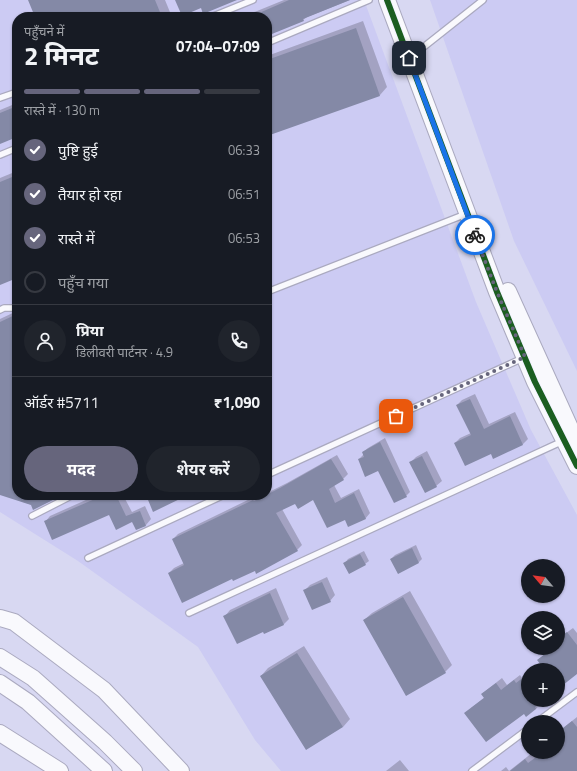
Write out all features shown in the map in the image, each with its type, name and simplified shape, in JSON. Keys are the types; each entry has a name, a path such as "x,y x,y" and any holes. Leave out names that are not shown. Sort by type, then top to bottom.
{"street":[{"path":"387,0 413,55 548,392 570,442 577,466"},
{"path":"398,0 413,55 467,213 497,292 525,357 548,392"},
{"path":"0,618 14,622 104,690 181,771"},
{"path":"0,657 33,678 106,742 134,771"},
{"path":"0,683 28,702 104,771"},
{"path":"0,733 60,771"}],"lane":[{"path":"223,12 253,0"},
{"path":"272,41 369,0"},
{"path":"413,55 483,0"},
{"path":"0,98 12,94"},
{"path":"0,155 12,150"},
{"path":"272,290 467,213"},
{"path":"0,310 4,308 12,308"},
{"path":"272,473 525,357"},
{"path":"189,613 570,442"},
{"path":"32,516 63,500"},
{"path":"88,558 213,500"},
{"path":"546,715 577,692"},
{"path":"472,771 521,734"}],"shaded area":[{"path":"0,0 364,0 476,302 531,430 577,515 577,771 281,771 255,740 198,647 78,561 0,512"},
{"path":"430,0 577,0 577,371 514,241"}],"building":[{"path":"28,0 155,0 160,12 33,12"},
{"path":"175,0 237,0 208,12 202,12 201,8 192,12 180,12"},
{"path":"289,0 350,0 303,19 304,21 272,34 272,12 261,12"},
{"path":"356,28 380,96 272,134 272,58"},
{"path":"12,108 12,139 0,144 0,113"},
{"path":"12,177 12,280 0,285 0,182"},
{"path":"12,316 12,499 0,495 0,322"},
{"path":"470,399 484,429 510,416 523,445 493,459 491,454 465,466 454,443 471,435 456,405"},
{"path":"380,442 407,497 394,503 378,471 365,477 358,459 364,457 362,452"},
{"path":"422,456 437,487 425,493 409,462"},
{"path":"331,459 344,480 329,489 335,503 354,493 366,519 348,527 345,520 327,528 313,500 298,509 295,504 276,513 298,551 256,574 255,571 233,581 232,579 182,603 168,573 184,565 172,539 253,500 272,500 272,492"},
{"path":"16,500 53,500 33,510 31,505"},
{"path":"92,500 118,500 126,516 140,511 146,526 136,530 132,522 116,530 109,515 52,540 44,521"},
{"path":"148,500 178,500 153,512"},
{"path":"412,548 419,563 398,574 390,559"},
{"path":"360,554 366,565 349,574 343,563"},
{"path":"322,582 331,602 312,610 303,590"},
{"path":"270,593 284,625 264,634 263,632 237,644 223,616"},
{"path":"403,597 446,673 406,696 363,620"},
{"path":"567,632 577,645 577,674 565,683 565,663 539,663 537,660 544,655 565,655 565,634"},
{"path":"297,653 343,727 306,750 260,676"},
{"path":"521,679 521,707 535,707 536,709 528,715 521,715 486,742 464,713 484,698 481,694 496,683 501,690 514,680 516,683"},
{"path":"572,721 577,727 577,771 510,771 525,759 528,763 533,759 565,759 565,726"}],"cycle path":[{"path":"387,0 497,292 535,382 577,466"}],"way so far":[{"path":"396,416 525,357 497,292 475,235"}],"route":[{"path":"409,58 475,235"}]}
